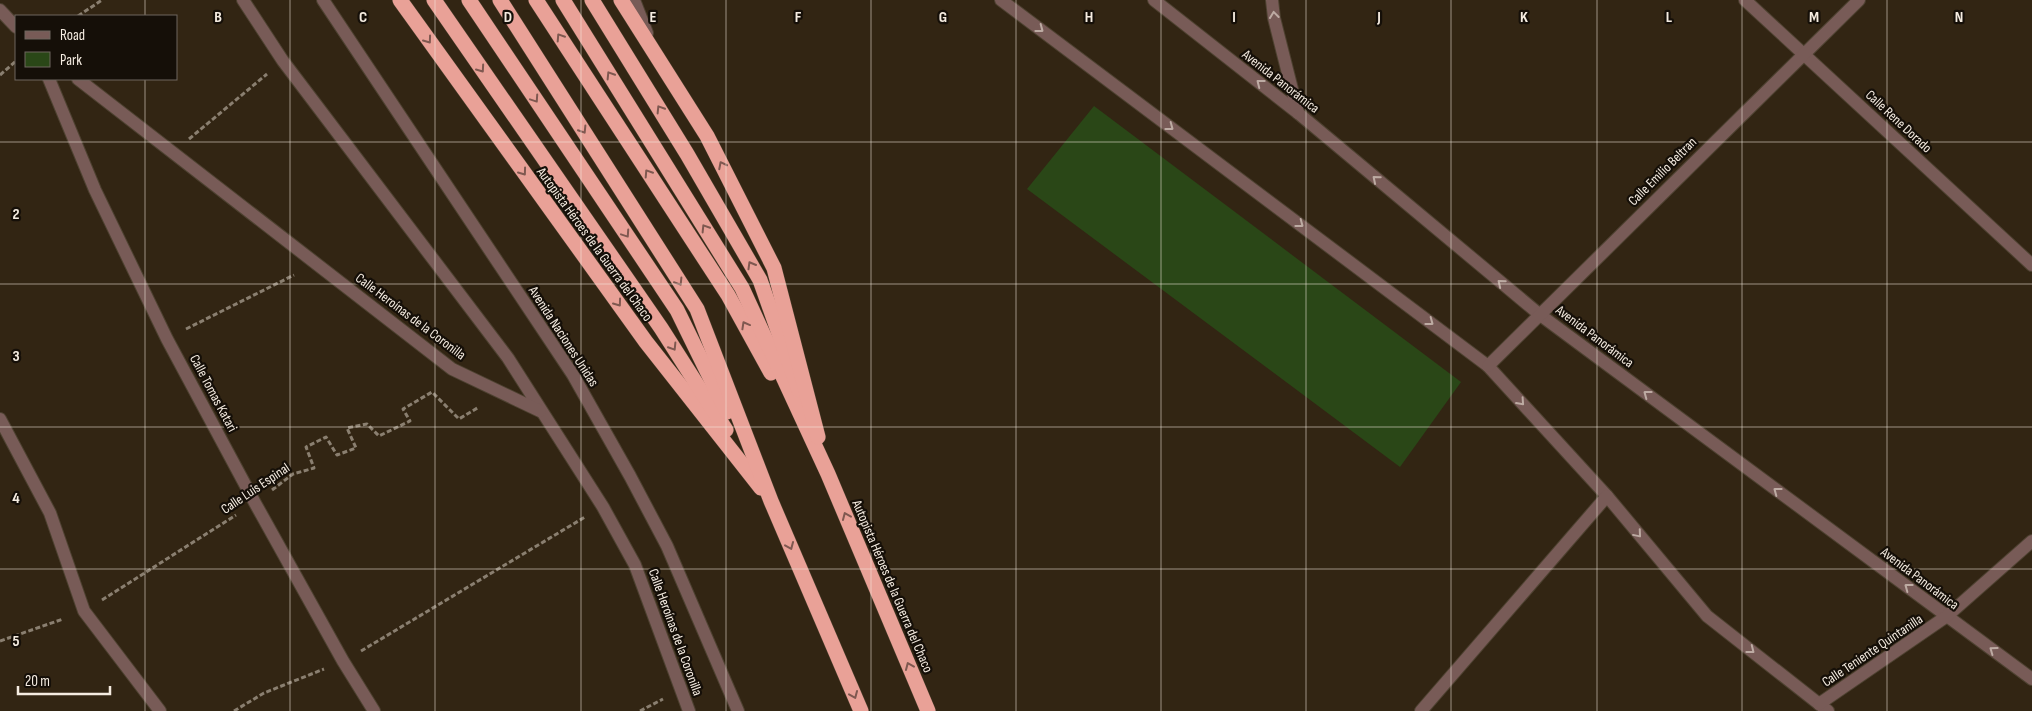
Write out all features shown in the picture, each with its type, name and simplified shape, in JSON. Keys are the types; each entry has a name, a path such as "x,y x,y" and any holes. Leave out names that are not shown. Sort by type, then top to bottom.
{"highway":[{"name":"Autopista Héroes de la Guerra del Chaco","path":"400,0 646,342 771,501"},
{"name":"Autopista Héroes de la Guerra del Chaco","path":"434,0 661,328 771,501"},
{"name":"Autopista Héroes de la Guerra del Chaco","path":"469,0 677,310 771,501"},
{"name":"Autopista Héroes de la Guerra del Chaco","path":"500,0 696,308 771,501 861,711"},
{"name":"Autopista Héroes de la Guerra del Chaco","path":"536,0 728,295 828,474"},
{"name":"Autopista Héroes de la Guerra del Chaco","path":"562,0 742,288 828,474 928,711"},
{"name":"Autopista Héroes de la Guerra del Chaco","path":"592,0 688,154 760,280 828,474"},
{"name":"Autopista Héroes de la Guerra del Chaco","path":"621,0 707,136 774,268 828,474"}],"street":[{"path":"243,0 283,61 508,358 540,411"},
{"name":"Avenida Naciones Unidas","path":"323,0 573,375 668,546 738,711"},
{"path":"634,0 657,59"},
{"path":"1001,0 1488,366 1607,496 1708,616 1823,708"},
{"name":"Avenida Panorámica","path":"1154,0 1298,113 1539,314 2032,679"},
{"path":"1272,0 1274,18 1298,113"},
{"name":"Calle Rene Dorado","path":"1745,0 1804,52 2032,265"},
{"name":"Calle Emilio Beltran","path":"1488,366 1804,52 1859,0"},
{"path":"0,10 15,25"},
{"name":"Calle Tomas Katari","path":"49,80 95,190 167,339 255,503 374,711"},
{"name":"Calle Heroínas de la Coronilla","path":"79,80 318,263 452,369 540,411 602,507 635,565 689,711"},
{"path":"0,419 50,513 84,612 160,711"},
{"path":"1421,711 1607,496"},
{"name":"Calle Teniente Quintanilla","path":"1823,708 1947,616 2032,541"}],"path":[{"path":"80,15 102,0"},
{"path":"173,152 283,61"},
{"path":"0,75 15,62"},
{"path":"167,339 318,263"},
{"name":"Calle Luis Espinal","path":"0,641 84,612 255,503 293,474 314,468 306,447 326,438 337,455 356,448 347,428 367,424 379,436 410,421 404,409 432,392 460,419 479,407 475,400"},
{"path":"234,711 264,693 344,661 602,507"}],"green space":[{"path":"1094,106 1461,382 1400,467 1027,189"}]}
